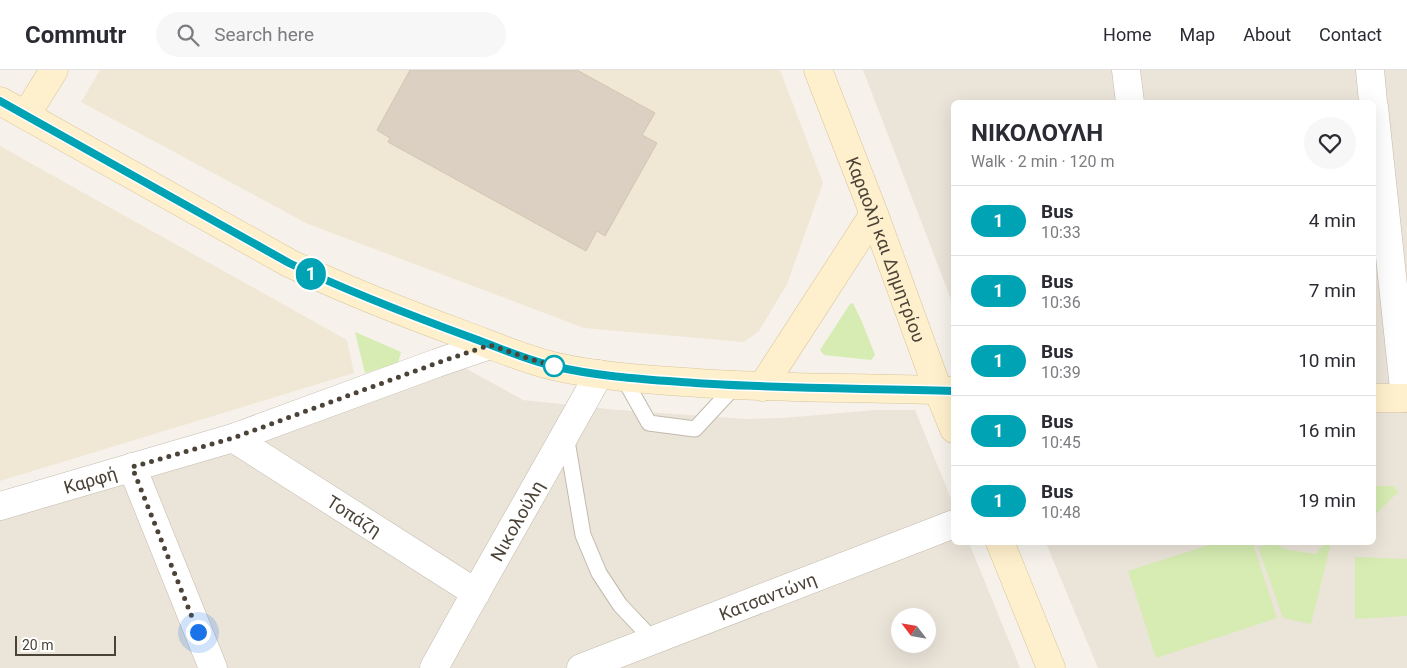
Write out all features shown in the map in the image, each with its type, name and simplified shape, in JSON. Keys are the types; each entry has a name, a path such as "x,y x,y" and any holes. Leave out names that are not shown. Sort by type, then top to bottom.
{"street":[{"path":"26,115 54,70"},
{"name":"Καραολή και Δημητρίου","path":"818,70 946,390 951,414"},
{"path":"1126,70 1130,100"},
{"path":"1370,70 1373,100"},
{"path":"0,101 289,263 399,310 551,366 611,376 748,386 946,390"},
{"path":"1376,125 1406,398 1376,398"},
{"path":"748,386 874,214"},
{"name":"Καρφή","path":"0,506 233,438 490,345"},
{"name":"Νικολούλη","path":"434,668 566,435 611,376"},
{"name":"Τοπάζη","path":"233,438 476,593"},
{"path":"132,467 213,668"},
{"name":"Κατσαντώνη","path":"581,668 951,525"},
{"path":"1004,545 1051,668"}],"lane":[{"path":"611,376 649,423 695,429 748,386"},
{"path":"566,435 583,535 589,550 599,573 620,606 652,640"}],"shaded area":[{"path":"100,70 780,70 823,183 787,284 759,331 744,342 584,328 308,224 81,102"},
{"path":"863,70 1407,70 1407,668 1098,668 1047,545 1376,545 1376,100 951,100 951,299"},
{"path":"0,146 347,340 354,373 0,481"},
{"path":"465,368 523,400 618,410 746,419 783,418 876,410 915,410 951,499 951,545 970,545 1020,668 0,668 0,520"}],"green space":[{"path":"853,303 875,355 871,360 824,355 820,350 850,304"},
{"path":"355,332 401,352 398,363 365,373"},
{"path":"1376,486 1394,486 1398,492 1376,514"},
{"path":"1209,545 1254,545 1277,618 1156,658 1128,571"},
{"path":"1277,545 1289,550 1316,554 1323,545 1331,545 1311,624 1283,618 1258,547"},
{"path":"1355,557 1407,559 1407,616 1355,619"}],"building":[{"path":"410,70 577,70 655,113 642,135 657,143 605,236 597,231 586,251 388,142 390,138 377,130"}],"bus line":[{"name":"1","path":"0,101 289,263 332,283 444,328 551,366 623,377 666,381 800,388 951,391"}],"route":[{"path":"198,632 132,467 233,438 490,345 554,366"}]}
